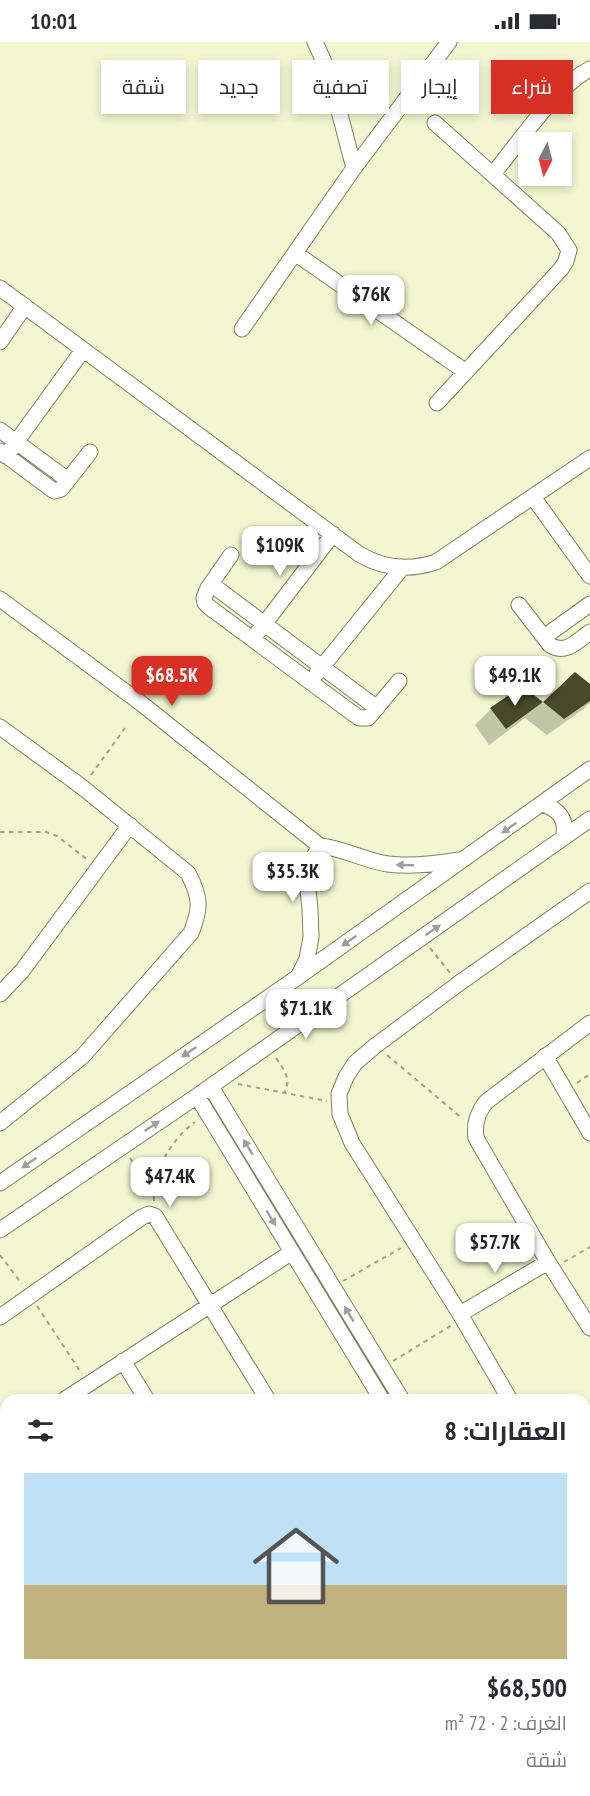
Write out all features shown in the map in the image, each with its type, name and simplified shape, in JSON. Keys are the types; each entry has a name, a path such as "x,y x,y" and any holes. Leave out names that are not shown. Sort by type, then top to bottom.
{"street":[{"path":"315,42 329,73 354,168"},
{"path":"242,329 354,168 449,42"},
{"path":"493,174 557,95 577,76 590,69"},
{"path":"435,123 558,232 568,250 566,261 561,269 437,403"},
{"path":"295,253 466,372"},
{"path":"0,288 333,534 369,560 379,564 402,568 425,566 436,562 590,458"},
{"path":"0,342 25,306"},
{"path":"83,350 16,442 3,454 50,490 58,491 90,452"},
{"path":"0,430 68,480"},
{"path":"533,497 590,576"},
{"path":"253,640 333,534"},
{"path":"231,555 211,584 204,598 205,603 253,640 363,719 368,718 399,681"},
{"path":"310,681 402,568"},
{"path":"211,584 377,708"},
{"path":"0,600 142,704 320,846 336,848 387,864 425,865 463,860"},
{"path":"544,637 590,604"},
{"path":"519,605 552,647 564,649 590,632"},
{"path":"0,727 82,787 188,873 198,892 199,914 191,933 82,1057 0,1123"},
{"path":"0,1183 298,977 590,769"},
{"path":"543,804 560,814 565,830 563,838"},
{"path":"0,1230 197,1096 590,819"},
{"path":"0,994 22,971 130,825"},
{"path":"298,977 307,959 311,937 306,870 320,846"},
{"path":"505,1394 461,1316 352,1143 345,1129 339,1094 354,1063 375,1046 590,891"},
{"path":"590,1023 486,1102 476,1119 474,1129 476,1138 550,1265 590,1328"},
{"path":"545,1056 590,1133"},
{"path":"215,1083 333,1287 398,1394"},
{"path":"197,1096 378,1394"},
{"path":"0,1317 149,1214 155,1216 264,1394"},
{"path":"73,1394 292,1252"},
{"path":"461,1316 550,1265"},
{"path":"348,1344 362,1335"},
{"path":"123,1361 143,1394"}],"path":[{"path":"82,787 125,728"},
{"path":"0,832 46,832 57,836 98,868"},
{"path":"422,938 458,984"},
{"path":"268,1046 288,1079 288,1086 284,1093"},
{"path":"375,1046 474,1129"},
{"path":"215,1083 339,1104"},
{"path":"155,1216 156,1180 170,1148 180,1135 207,1114"},
{"path":"123,1146 154,1197"},
{"path":"333,1287 414,1240"},
{"path":"550,1265 590,1247"},
{"path":"0,1256 31,1296 88,1384"},
{"path":"382,1368 461,1316"}],"building":[{"path":"575,672 590,684 590,701 564,719 543,702"},
{"path":"522,686 543,702 506,729 490,708"}]}
